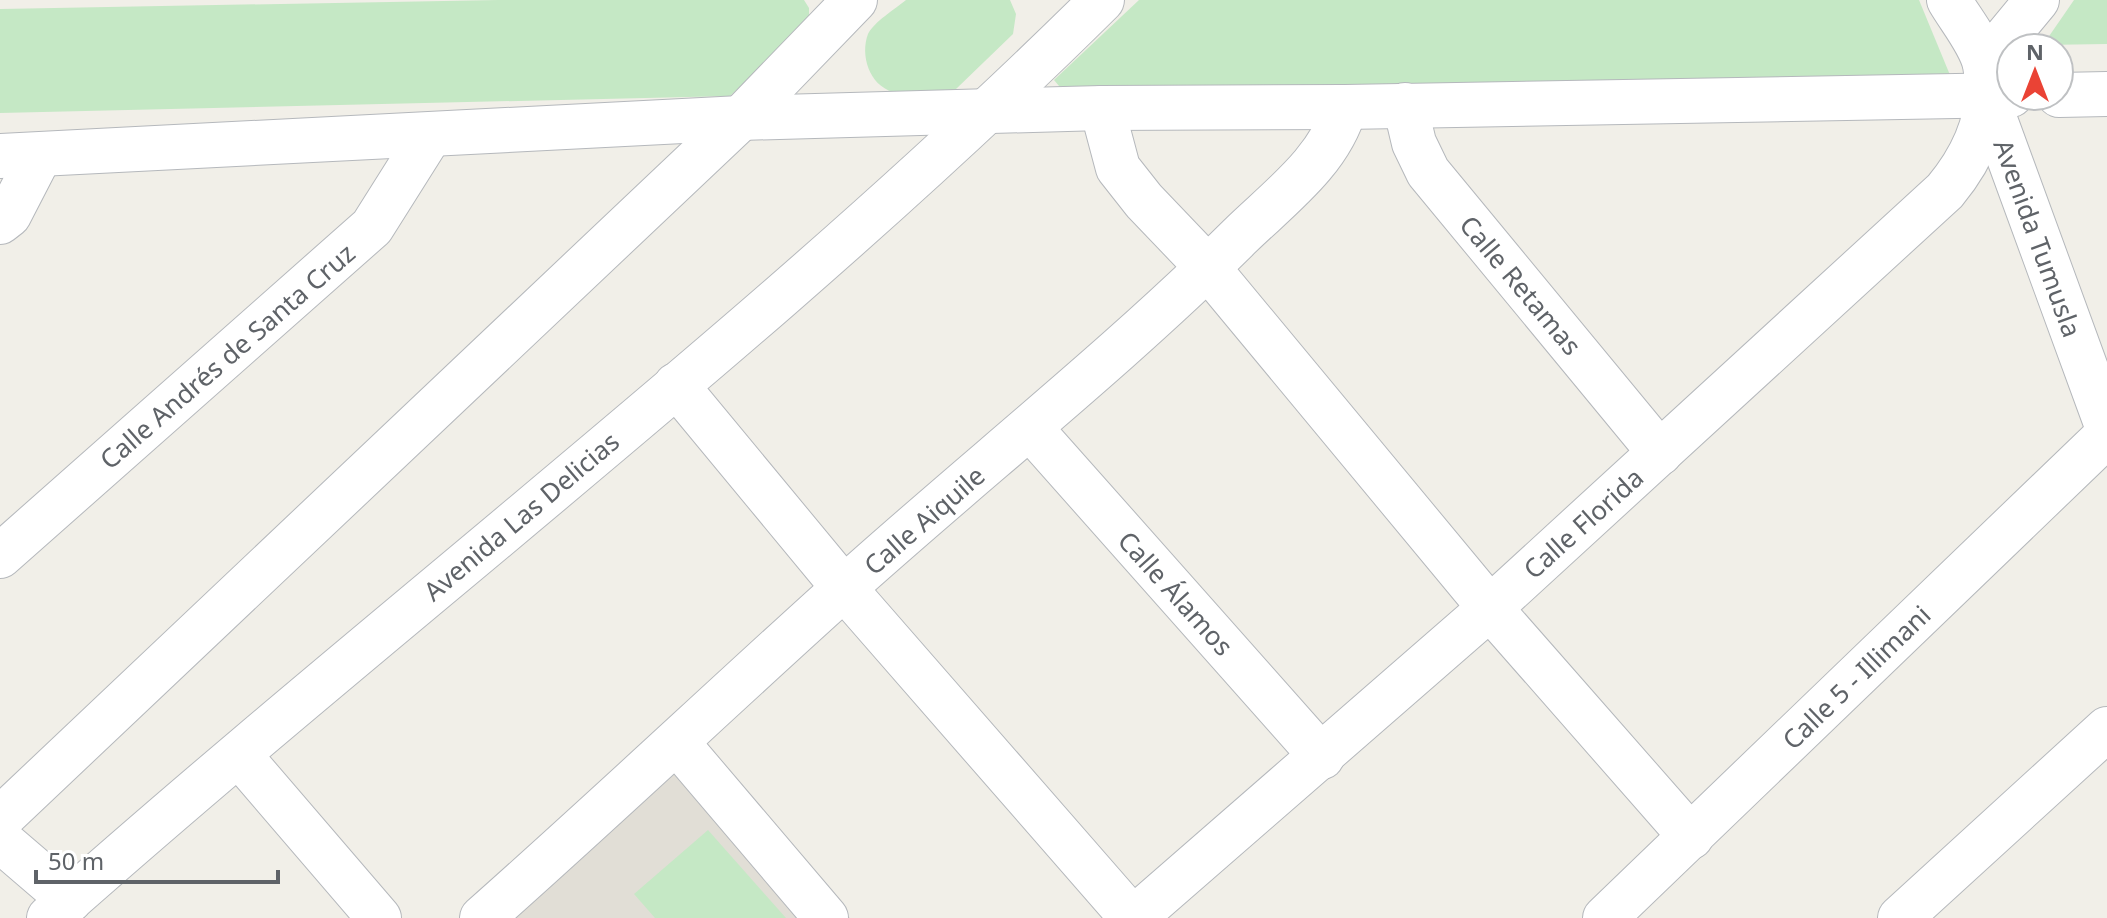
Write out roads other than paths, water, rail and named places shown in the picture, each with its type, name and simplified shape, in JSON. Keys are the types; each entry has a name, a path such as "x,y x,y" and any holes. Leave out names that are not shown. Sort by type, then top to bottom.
{"street":[{"path":"0,819 741,118 855,0"},
{"name":"Avenida Las Delicias","path":"60,909 676,385 991,111 1102,0"},
{"name":"Avenida Tumusla","path":"1949,0 1994,84 2107,426"},
{"path":"0,222 9,215 20,155 741,118 1102,108 1345,107 1994,84 2037,0"},
{"name":"Calle Florida","path":"1133,918 1490,608 1945,191 1965,167 1981,134 1994,84"},
{"path":"2075,95 2107,94"},
{"name":"Calle Retamas","path":"1405,105 1414,143 1428,172 1660,453"},
{"name":"Calle Aiquile","path":"482,918 678,744 844,588 1031,429 1208,268 1314,163 1338,134 1345,107"},
{"path":"1102,108 1118,168 1144,201 1208,268 1490,608 1691,837"},
{"name":"Calle Andrés de Santa Cruz","path":"0,556 372,227 430,135"},
{"path":"676,385 844,588 1133,918"},
{"name":"Calle Álamos","path":"1031,429 1322,757"},
{"name":"Calle 5 - Illimani","path":"1611,916 2107,435"},
{"path":"1900,918 2107,729"},
{"path":"678,744 826,918"},
{"path":"239,755 379,918"},
{"path":"0,840 60,909"}]}
